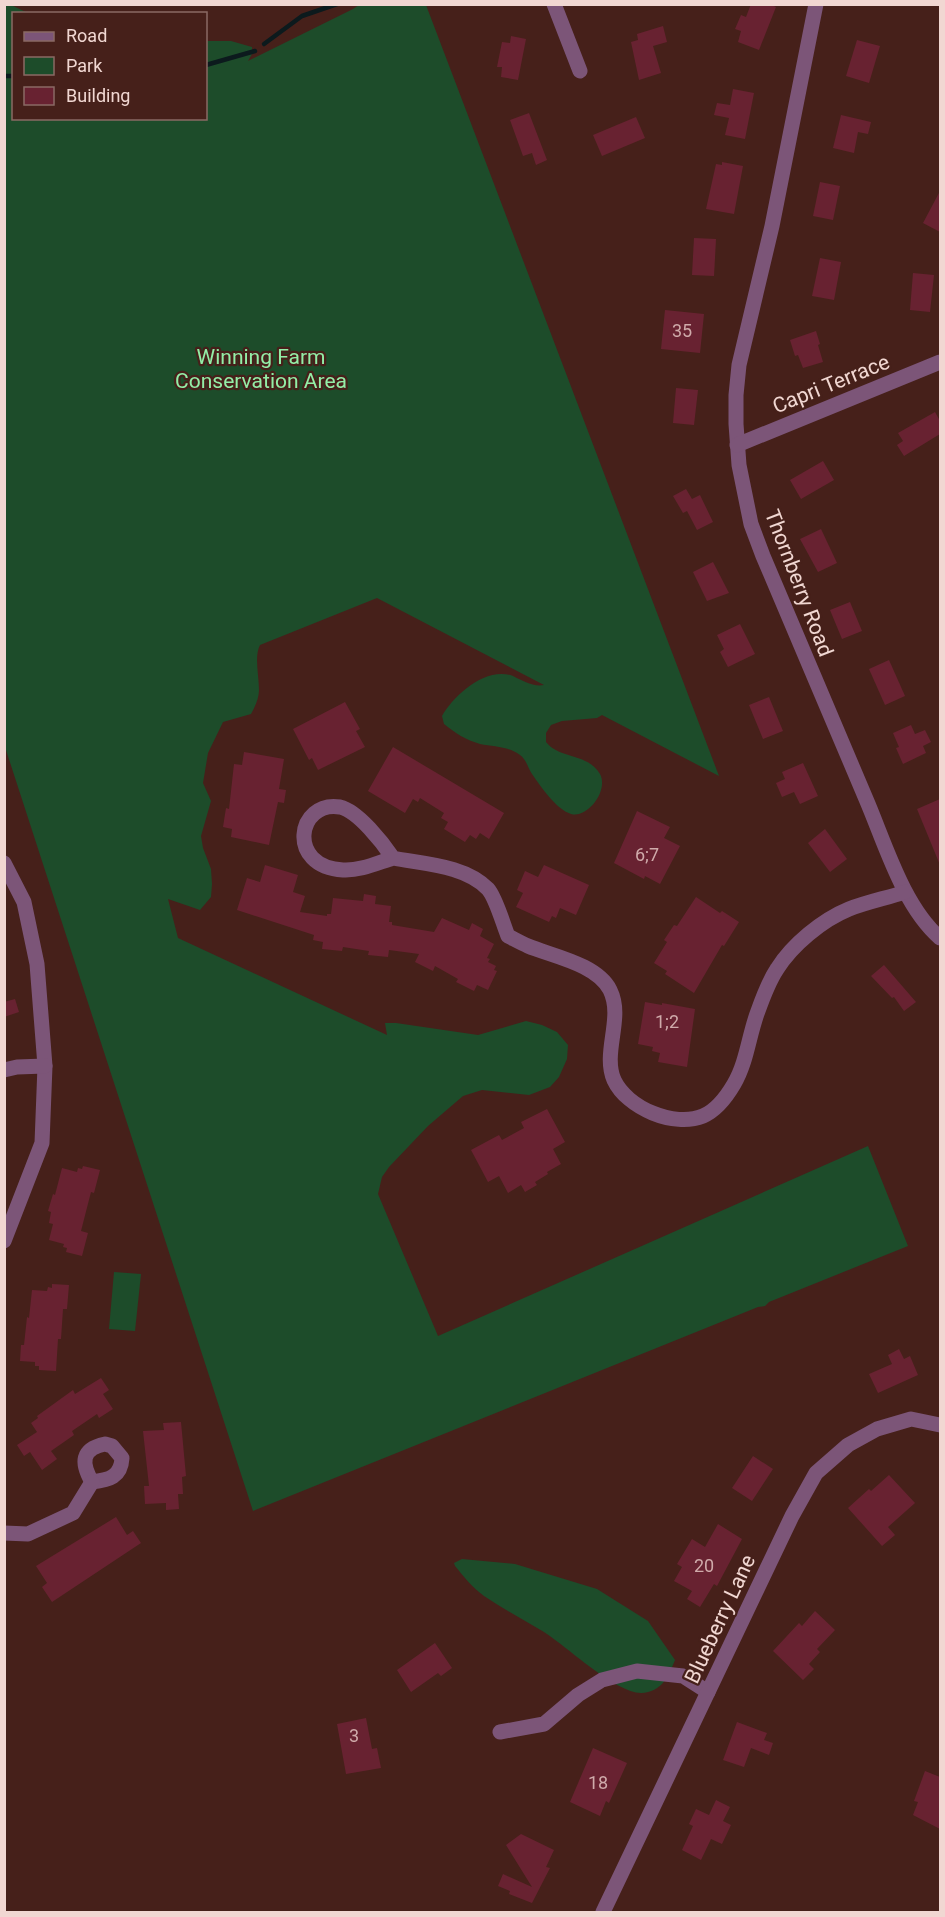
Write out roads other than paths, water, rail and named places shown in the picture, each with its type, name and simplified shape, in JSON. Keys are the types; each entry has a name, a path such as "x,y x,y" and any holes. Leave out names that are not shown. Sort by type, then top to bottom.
{"street":[{"path":"554,4 580,71"},
{"name":"Thornberry Road","path":"816,4 772,226 739,366 736,404 737,445 751,524 763,556 905,892 940,938"},
{"name":"Capri Terrace","path":"737,445 940,362"},
{"path":"393,858 384,845 354,814 340,807 320,808 309,819 304,832 305,847 312,860 325,866 343,870 362,868 393,858 471,875 489,890 508,936 558,955 593,972 610,990 616,1019 610,1052 614,1079 631,1102 656,1115 682,1119 704,1116 724,1100 738,1077 758,1010 776,970 795,947 823,924 849,910 905,892"},
{"path":"4,863 24,902 37,964 45,1066 42,1143 5,1236"},
{"path":"4,1070 45,1066"},
{"name":"Blueberry Lane","path":"603,1912 792,1516 816,1473 848,1445 877,1429 911,1419 940,1425"},
{"path":"4,1533 28,1534 73,1513 92,1482"},
{"path":"500,1732 544,1724 578,1695 602,1680 637,1671 683,1676 708,1692"}],"waterway":[{"path":"264,44 302,16 337,4"},
{"path":"207,65 255,51"},
{"path":"4,76 12,76"}],"park label":[{"name":"Winning Farm Conservation Area","path":"261,369"}]}
